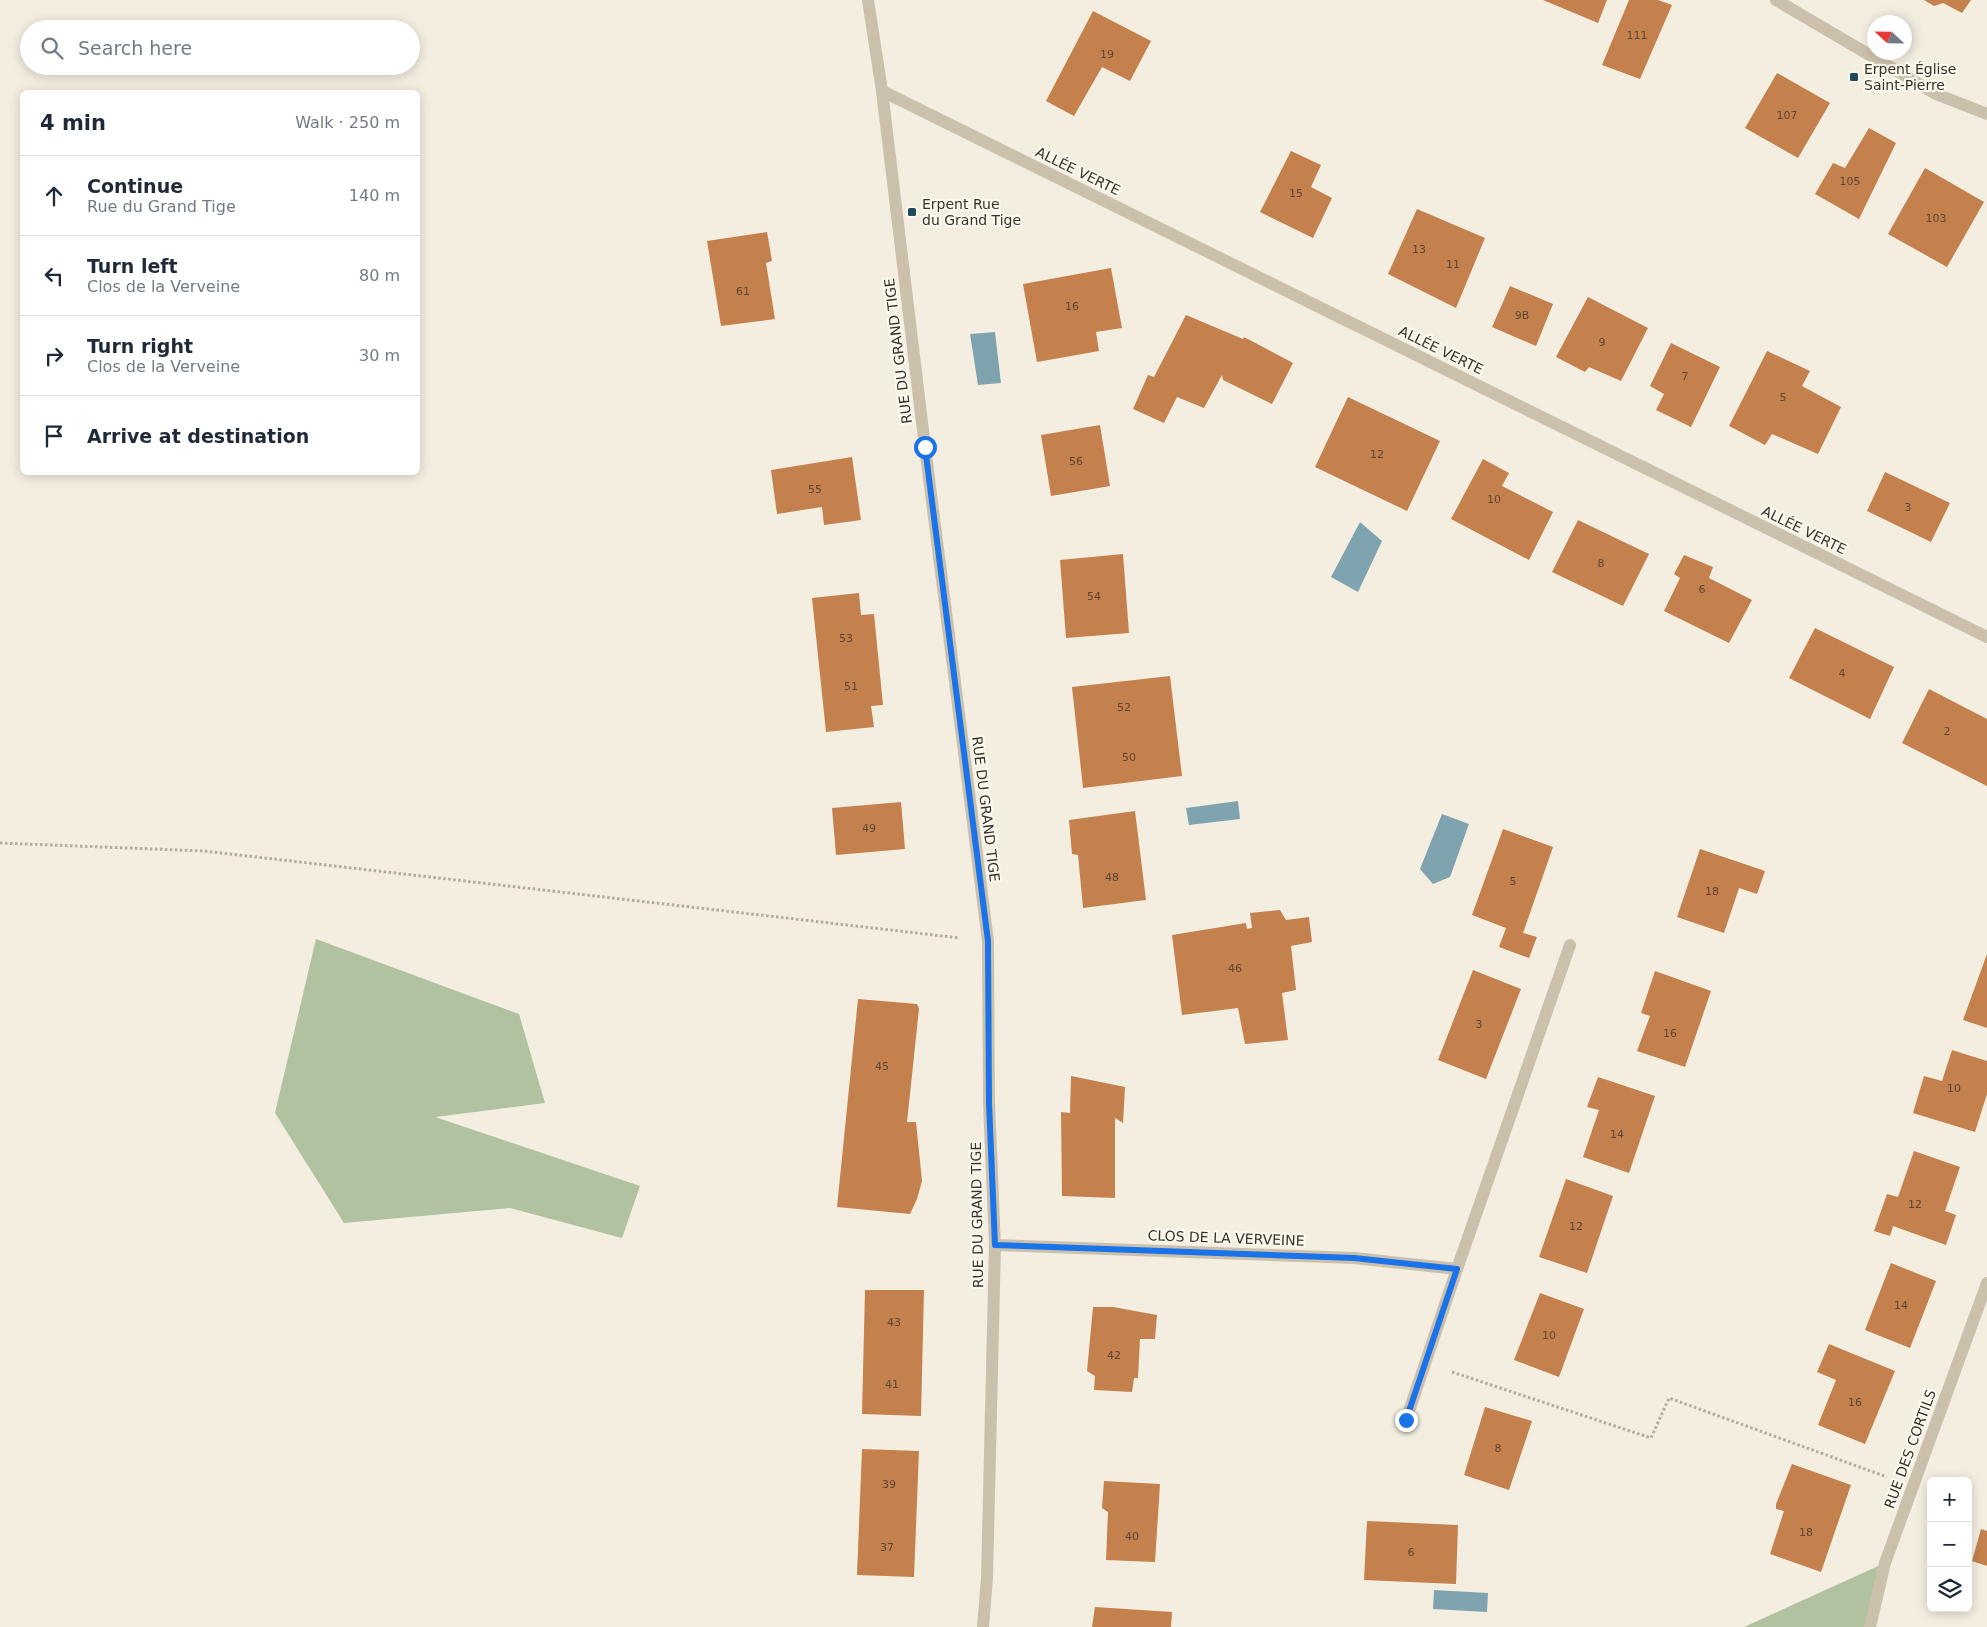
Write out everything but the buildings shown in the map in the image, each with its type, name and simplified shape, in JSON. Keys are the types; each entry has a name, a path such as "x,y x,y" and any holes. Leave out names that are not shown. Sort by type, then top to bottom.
{"street":[{"name":"RUE DU GRAND TIGE","path":"868,0 882,91 988,941 989,1103 995,1245 987,1578 984,1627"},
{"path":"1776,0 1936,94 1987,114"},
{"name":"ALLÉE VERTE","path":"882,91 1987,637"},
{"path":"1406,1420 1570,945"},
{"name":"CLOS DE LA VERVEINE","path":"995,1245 1354,1258 1457,1269"},
{"name":"RUE DES CORTILS","path":"1870,1627 1885,1563 1987,1283"}],"path":[{"path":"0,843 204,852 988,941"},
{"path":"1425,1363 1651,1438 1669,1398 1913,1486"}],"green space":[{"path":"316,939 519,1014 545,1103 435,1117 640,1186 622,1238 510,1208 344,1223 275,1113"},
{"path":"1885,1563 1870,1627 1744,1627"}],"water":[{"path":"995,332 1001,383 978,385 970,334"},
{"path":"1360,522 1382,541 1358,592 1331,577"},
{"path":"1238,801 1240,819 1189,825 1186,808"},
{"path":"1442,814 1469,824 1450,877 1433,884 1420,869"},
{"path":"1434,1590 1488,1593 1487,1612 1433,1609"}],"place":[{"name":"Erpent Église Saint-Pierre","path":"1854,77"},
{"name":"Erpent Rue du Grand Tige","path":"912,212"}],"route":[{"path":"925,447 988,941 989,1103 995,1245 1354,1258 1457,1269 1406,1420"}]}
